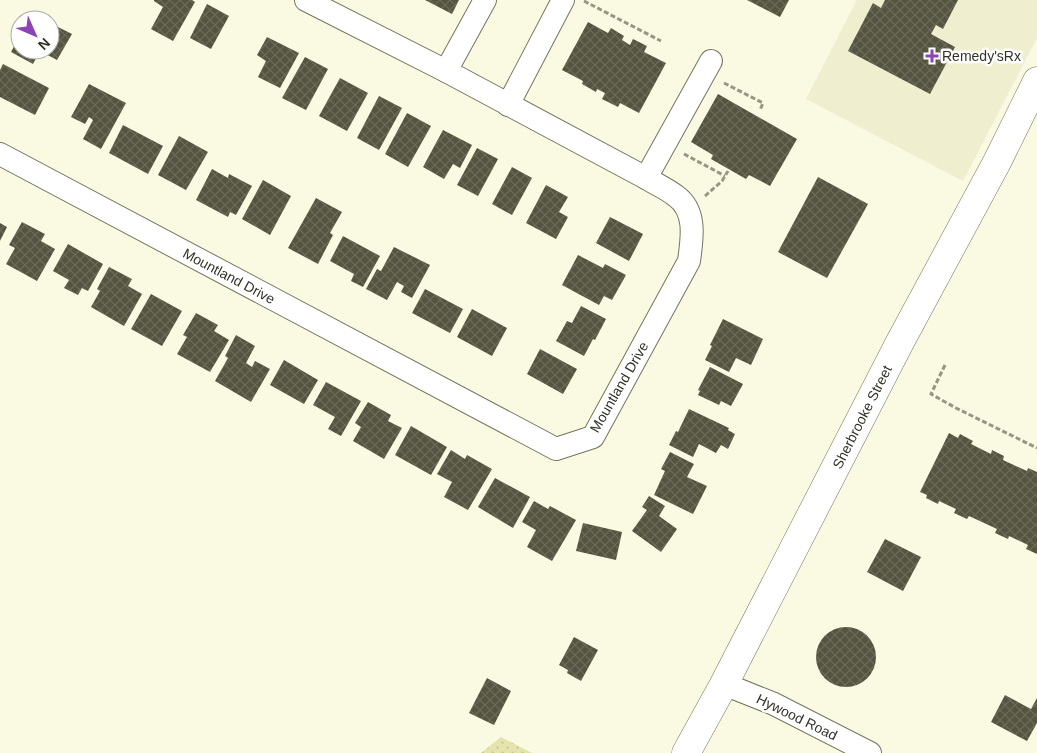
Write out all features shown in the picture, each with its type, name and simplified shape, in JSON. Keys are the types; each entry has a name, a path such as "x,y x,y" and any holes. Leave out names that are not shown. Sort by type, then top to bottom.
{"main road":[{"name":"Sherbrooke Street","path":"686,753 724,684 900,342 997,162 1037,81"}],"street":[{"path":"306,0 446,71 646,178 677,197 689,210"},
{"path":"446,71 485,0"},
{"path":"508,105 562,0"},
{"path":"646,178 708,66"},
{"name":"Mountland Drive","path":"0,154 556,449 594,437 689,261 692,233 689,210"},
{"name":"Hywood Road","path":"724,684 774,704 870,753"}],"path":[{"path":"582,0 661,41"},
{"path":"708,66 763,103 760,110"},
{"path":"665,144 725,176"},
{"path":"689,210 722,181 728,171"},
{"path":"945,365 931,394 1037,448"}],"shaded area":[{"path":"857,0 1037,0 1037,38 963,181 806,99"},
{"path":"501,737 532,753 481,753"}],"building":[{"path":"154,0 192,0 195,2 173,41 151,29 163,7"},
{"path":"425,0 459,0 452,14"},
{"path":"747,0 789,0 780,17"},
{"path":"885,0 958,0 943,29 936,25 931,34 955,47 930,94 848,51 873,3 881,8"},
{"path":"207,4 229,16 211,49 190,38"},
{"path":"588,22 608,33 611,28 624,36 622,40 630,45 633,39 647,46 644,52 666,63 639,113 620,103 618,107 602,99 605,93 597,89 596,92 582,84 583,81 562,70"},
{"path":"60,28 72,34 60,55"},
{"path":"267,37 299,53 280,88 258,77 266,61 257,55"},
{"path":"305,57 328,69 306,110 282,98"},
{"path":"26,60 35,60 33,64"},
{"path":"3,64 49,88 35,115 0,97 0,70"},
{"path":"340,78 368,93 347,131 319,116"},
{"path":"89,84 126,103 101,149 83,139 93,120 89,117 85,124 71,117"},
{"path":"718,94 797,139 770,186 749,175 746,179 711,159 713,155 691,142"},
{"path":"379,96 402,108 379,150 357,138"},
{"path":"407,113 431,126 408,167 385,154"},
{"path":"123,125 163,146 148,174 109,153"},
{"path":"443,130 472,145 460,168 453,164 444,179 423,167"},
{"path":"179,136 208,152 186,190 158,175"},
{"path":"477,148 498,159 478,196 457,185"},
{"path":"512,167 532,178 512,215 492,204"},
{"path":"212,169 228,178 229,174 252,186 236,215 230,212 228,217 196,200"},
{"path":"818,177 868,204 827,278 778,252"},
{"path":"263,180 291,196 270,235 242,219"},
{"path":"546,185 568,197 559,212 568,217 556,239 526,223"},
{"path":"316,198 342,212 330,233 333,235 318,264 288,248"},
{"path":"610,217 643,234 629,261 596,243"},
{"path":"22,222 45,234 41,241 55,249 37,281 6,264 15,248 9,245"},
{"path":"0,223 7,227 0,241"},
{"path":"343,236 380,256 363,287 351,281 354,274 330,261"},
{"path":"68,244 103,264 88,291 82,288 78,295 64,288 69,280 53,271"},
{"path":"394,247 430,265 412,298 401,292 404,286 397,282 387,300 366,289 377,269 381,271"},
{"path":"578,255 603,268 605,264 626,275 612,300 604,296 599,305 562,285"},
{"path":"109,267 132,279 128,286 142,294 124,326 91,307 100,291 97,289"},
{"path":"425,289 463,309 450,333 412,313"},
{"path":"151,294 182,311 162,346 131,329"},
{"path":"581,306 606,319 584,356 556,341 567,321 572,323"},
{"path":"472,309 507,328 492,356 457,337"},
{"path":"196,313 218,325 214,331 229,340 210,372 177,354 187,337 183,335"},
{"path":"723,319 763,339 751,365 736,358 729,372 705,360"},
{"path":"236,335 255,346 246,363 252,367 255,361 270,369 251,402 215,381 228,358 225,356"},
{"path":"540,349 577,369 563,394 527,374"},
{"path":"284,360 318,380 304,404 270,385"},
{"path":"710,367 743,384 731,406 721,401 719,405 698,395 700,391 698,390"},
{"path":"326,382 361,401 341,436 328,429 335,417 313,405"},
{"path":"368,402 391,415 388,421 402,428 384,459 353,441 361,427 355,423"},
{"path":"689,409 729,428 728,430 735,434 728,449 721,445 716,453 699,444 693,457 669,445 676,431 678,432"},
{"path":"411,426 447,447 431,475 395,455"},
{"path":"949,433 958,438 960,434 973,441 971,444 991,454 992,450 1004,456 1003,460 1027,471 1028,468 1037,472 1037,554 1026,549 1028,545 1009,536 1008,539 995,533 997,529 969,516 967,519 954,513 956,509 939,501 938,504 926,498 927,495 920,492"},
{"path":"451,450 465,459 467,455 492,469 468,510 444,497 452,482 437,474"},
{"path":"670,452 694,464 687,477 707,486 693,514 654,495 665,471 661,469"},
{"path":"495,478 530,497 513,528 478,507"},
{"path":"649,496 665,506 659,516 677,529 661,552 632,531 647,510 642,507"},
{"path":"534,501 548,509 550,506 576,520 552,561 527,547 536,530 522,522"},
{"path":"583,523 622,532 616,560 576,551"},
{"path":"885,539 921,557 903,591 867,572"},
{"path":"846,627 862,632 867,636 871,641 876,657 871,673 867,678 862,682 846,687 830,682 825,678 821,673 816,657 821,641 825,636 830,632"},
{"path":"574,637 598,650 581,681 567,673 568,670 559,665"},
{"path":"487,678 511,691 494,725 469,713"},
{"path":"1005,695 1031,709 1037,698 1037,723 1027,741 991,722"}],"place":[{"name":"Remedy'sRx","path":"932,56"}]}
